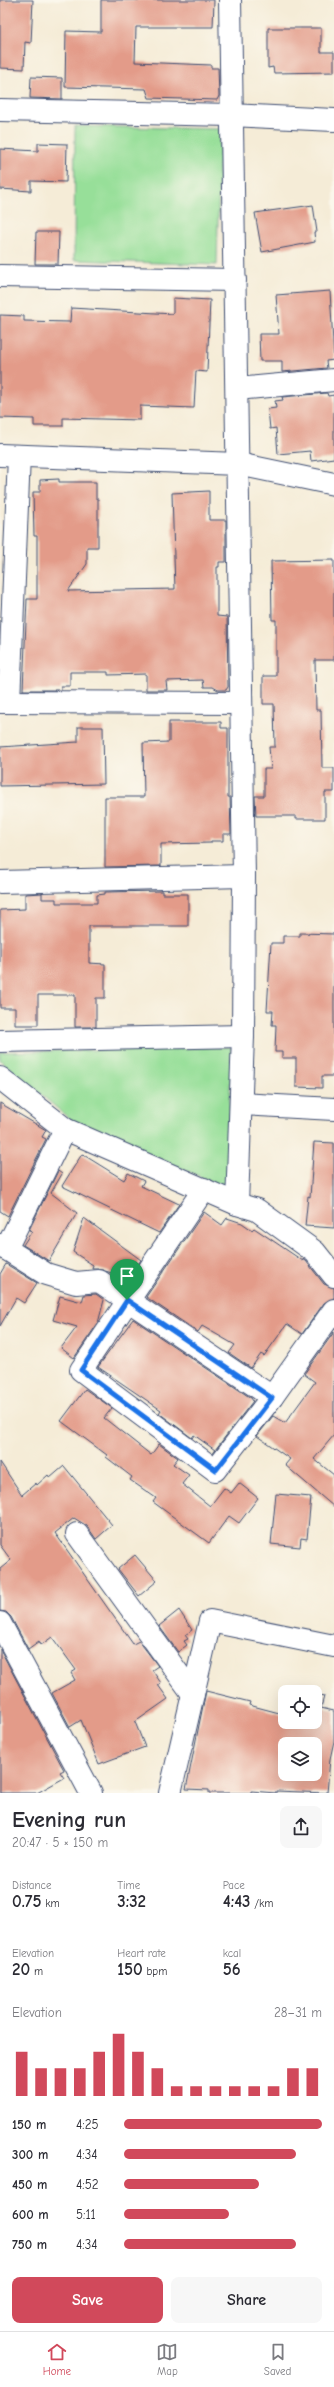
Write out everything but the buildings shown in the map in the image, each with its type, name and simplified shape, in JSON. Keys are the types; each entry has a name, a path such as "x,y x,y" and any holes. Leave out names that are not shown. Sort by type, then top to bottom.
{"street":[{"path":"230,0 237,389 240,703 244,876 243,1036 237,1204"},
{"path":"0,110 231,115 334,120"},
{"path":"0,276 235,280"},
{"path":"237,389 334,380"},
{"path":"240,703 4,702 10,456 238,464 334,484"},
{"path":"0,882 244,876"},
{"path":"0,1040 243,1036"},
{"path":"0,1078 65,1129 237,1204 257,1210 315,1252 334,1276"},
{"path":"241,1104 334,1110"},
{"path":"65,1129 3,1247 46,1274 76,1283 99,1281 272,1398"},
{"path":"204,1189 127,1300 81,1370 216,1470 272,1398 334,1310"},
{"path":"77,1534 193,1694"},
{"path":"170,1793 210,1621 334,1646"},
{"path":"0,1623 91,1793"}],"green space":[{"path":"75,126 220,129 217,265 74,260"},
{"path":"231,1047 228,1189 71,1120 0,1060 0,1052"}],"route":[{"path":"127,1300 272,1398 216,1470 81,1370 127,1300"}]}
